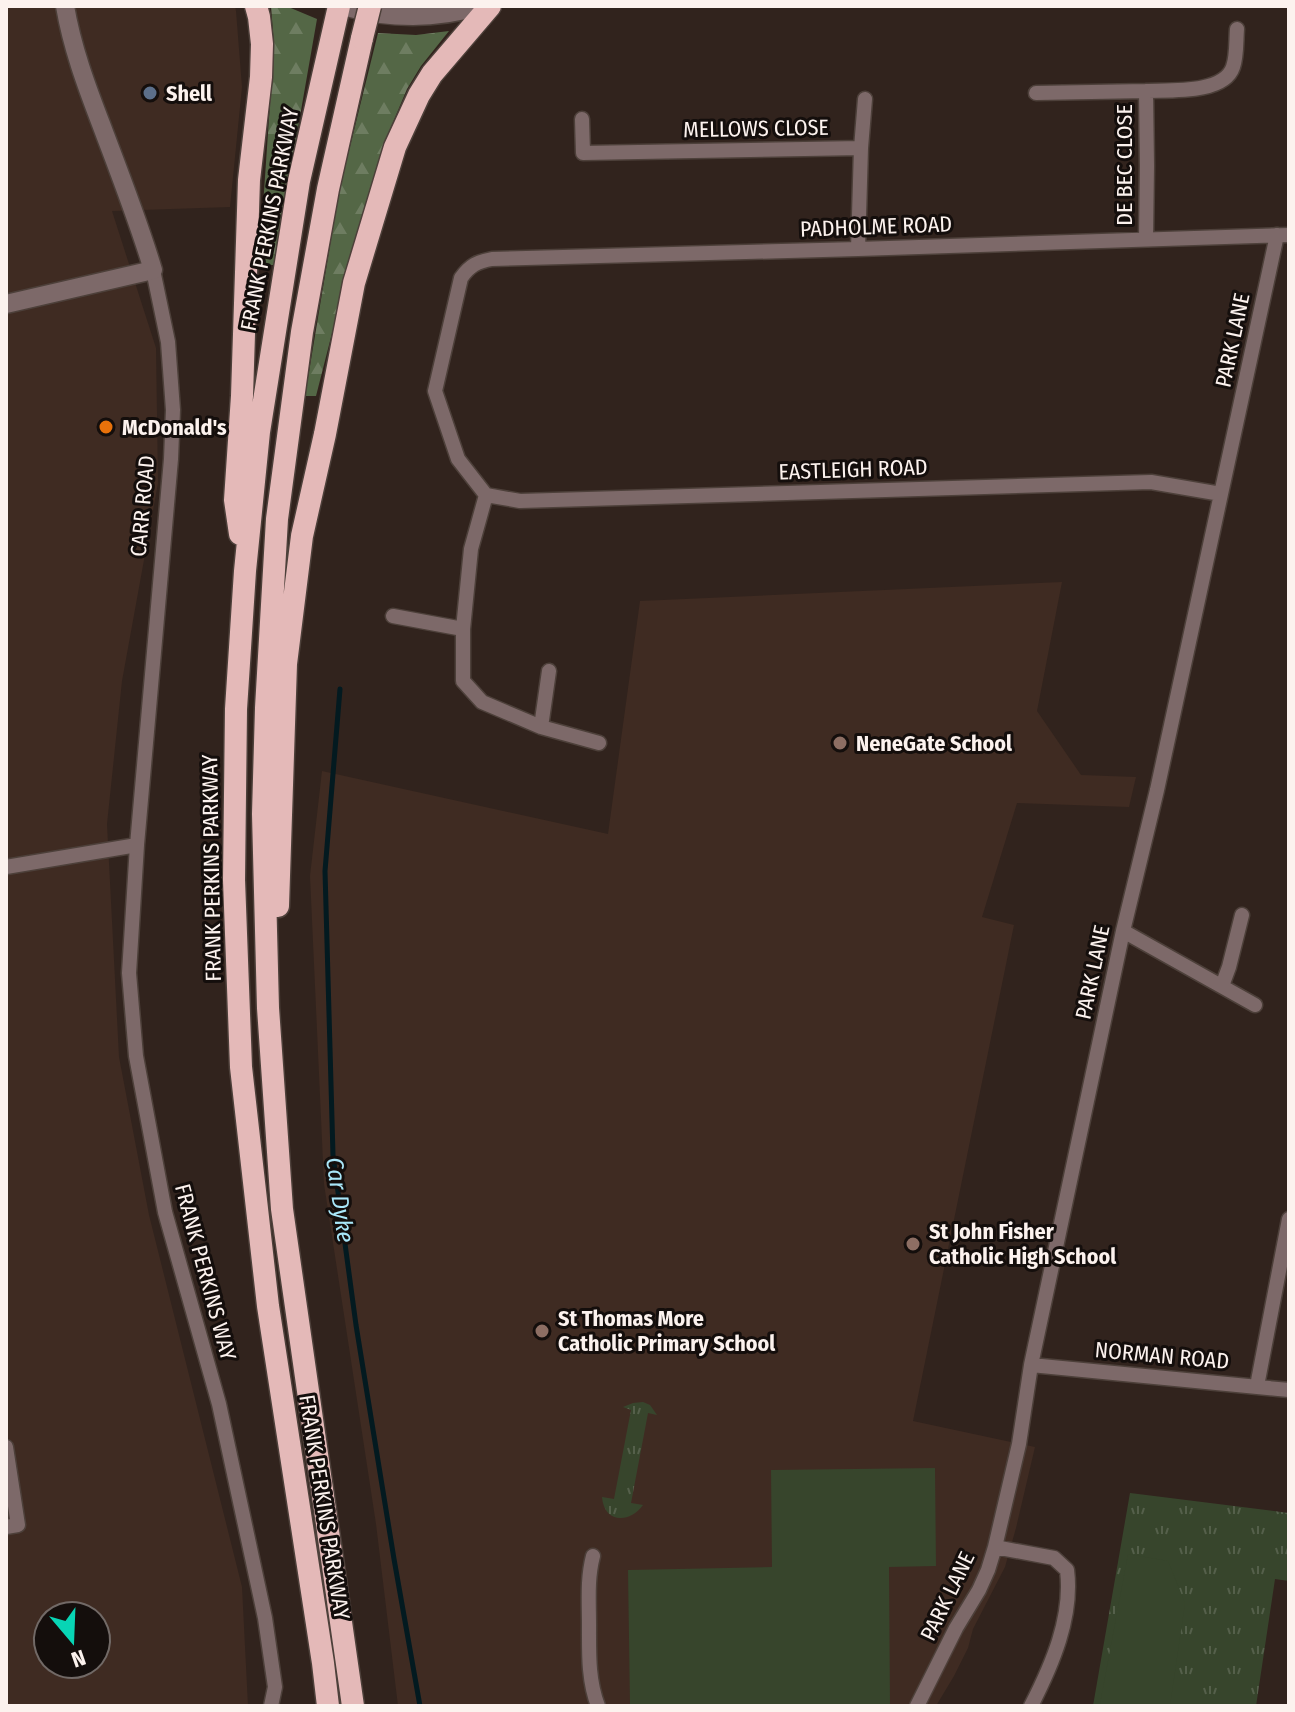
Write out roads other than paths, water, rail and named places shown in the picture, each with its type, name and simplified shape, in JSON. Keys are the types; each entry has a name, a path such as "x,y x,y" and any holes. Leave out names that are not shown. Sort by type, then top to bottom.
{"highway":[{"path":"253,396 249,180 262,44 256,6"},
{"name":"FRANK PERKINS PARKWAY","path":"328,1706 268,1306 241,1067 234,880 236,709 245,571 235,500 253,396 299,181 341,6"},
{"name":"FRANK PERKINS PARKWAY","path":"353,1706 282,1209 268,1008 263,827 266,708 277,519 288,433 302,332 328,189 370,6"},
{"path":"268,1008 277,926 286,664 302,536 354,283 395,147 419,95 432,74 490,6"}],"street":[{"name":"CARR ROAD","path":"65,6 79,64 153,270 168,342 173,410 171,459 137,845"},
{"path":"341,6 402,16 443,15 480,6"},
{"name":"DE BEC CLOSE","path":"1036,93 1211,87 1225,81 1234,67 1237,29"},
{"name":"DE BEC CLOSE","path":"1146,91 1146,239"},
{"path":"858,249 865,99"},
{"name":"MELLOWS CLOSE","path":"582,119 583,153 861,148"},
{"name":"PADHOLME ROAD","path":"486,495 458,459 435,391 461,278 477,262 492,259 1283,235"},
{"name":"PARK LANE","path":"917,1706 979,1590 995,1547 1019,1444 1031,1365 1123,931 1283,235"},
{"path":"6,304 153,270"},
{"name":"EASTLEIGH ROAD","path":"486,495 520,501 1151,482 1221,494"},
{"path":"486,495 471,549 463,629 463,681 482,702 541,727 599,743"},
{"path":"393,616 463,629"},
{"path":"541,727 549,671"},
{"path":"6,867 137,845"},
{"name":"FRANK PERKINS WAY","path":"137,845 129,973 136,1056 165,1212 219,1404 265,1618 275,1687 271,1706"},
{"path":"1222,986 1242,915"},
{"path":"1123,931 1255,1005"},
{"path":"1257,1386 1289,1219"},
{"name":"NORMAN ROAD","path":"1031,1365 1289,1390"},
{"path":"6,1447 12,1526"},
{"path":"995,1547 1054,1558 1067,1570 1070,1588 1062,1627 1051,1668 1031,1706"},
{"path":"593,1556 588,1585 589,1656 592,1691 598,1706"}],"waterway":[{"name":"Car Dyke","path":"340,689 325,871 333,1155 356,1325 420,1706"}],"place":[{"name":"Shell","path":"150,93"},
{"name":"McDonald's","path":"106,427"},
{"name":"NeneGate School","path":"840,743"},
{"name":"St John Fisher Catholic High School","path":"913,1244"},
{"name":"St Thomas More Catholic Primary School","path":"542,1331"}]}
